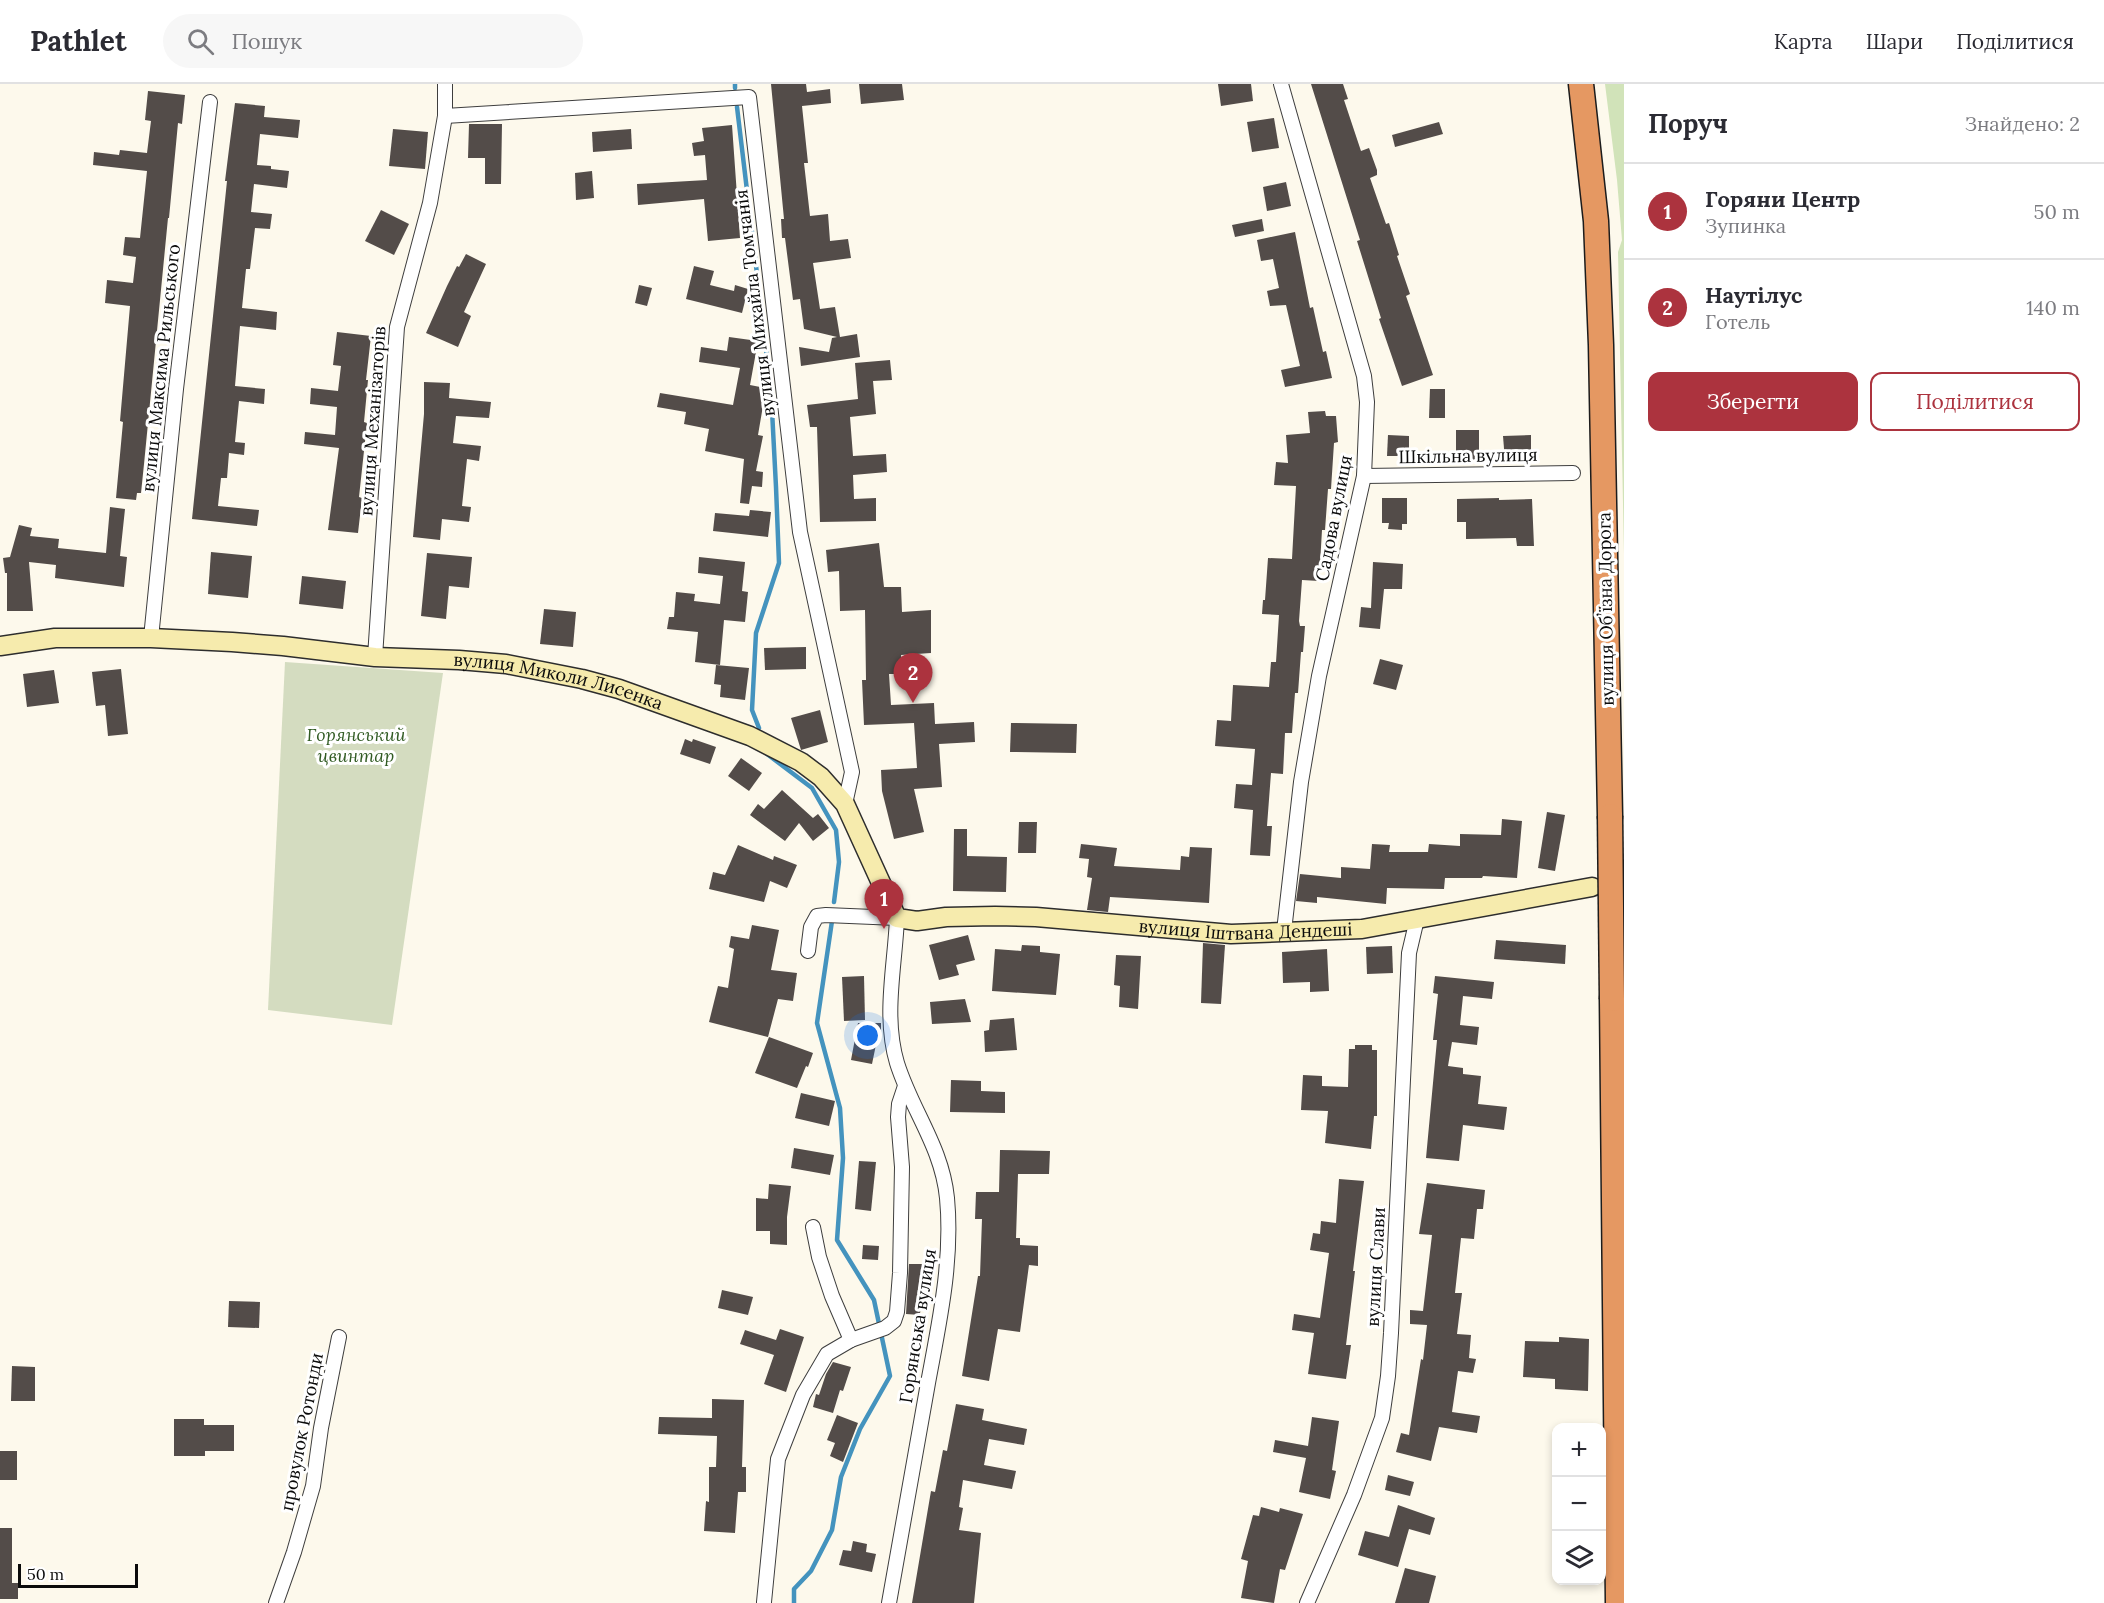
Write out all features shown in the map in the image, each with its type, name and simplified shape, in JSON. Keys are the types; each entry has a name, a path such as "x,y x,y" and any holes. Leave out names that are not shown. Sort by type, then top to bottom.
{"highway":[{"name":"вулиця Обʼїзна Дорога","path":"1581,84 1596,221 1601,345 1619,1366 1618,1603"}],"street":[{"name":"вулиця Механізаторів","path":"375,657 397,327 430,202 445,116 445,84"},
{"name":"Садова вулиця","path":"1281,84 1364,376 1367,402 1364,476 1317,688 1301,782 1284,931"},
{"name":"вулиця Михайла Томчанія","path":"445,116 749,91 800,532 852,772 845,804"},
{"name":"вулиця Максима Рильського","path":"151,638 176,389 210,102"},
{"name":"Шкільна вулиця","path":"1364,476 1573,473"},
{"name":"вулиця Миколи Лисенка","path":"0,646 55,638 151,638 283,646 375,657 506,664 620,689 750,736 776,748 821,777 845,804 897,918"},
{"name":"вулиця Іштвана Дендеші","path":"897,918 917,921 946,917 995,916 1231,934 1362,929 1592,888"},
{"path":"808,951 811,927 816,916 897,918"},
{"name":"Горянська вулиця","path":"889,1603 941,1312 949,1244 944,1173 932,1140 905,1086 892,1041 889,1010 897,918"},
{"name":"вулиця Слави","path":"1307,1603 1354,1495 1382,1418 1391,1333 1409,953 1417,919"},
{"path":"764,1602 778,1459 803,1395 827,1354 851,1340 879,1330 894,1321 897,1312 902,1167 898,1117 899,1104 905,1086"},
{"path":"813,1227 831,1296 851,1340"},
{"name":"провулок Ротонди","path":"276,1603 313,1486 321,1428 339,1336"}],"green space":[{"path":"1605,84 1624,84 1624,554 1618,252 1622,240"},
{"name":"Горянський цвинтар","path":"285,662 443,673 392,1025 268,1010"}],"building":[{"path":"771,84 806,84 807,92 830,89 831,103 802,106 808,163 804,163 810,216 828,214 830,241 848,239 851,258 813,263 820,309 835,307 840,337 857,334 860,357 801,366 799,347 829,352 832,338 837,337 804,329 800,299 793,300 785,238 782,238 781,219 784,219"},
{"path":"859,84 902,84 904,100 861,104"},
{"path":"1218,84 1251,84 1253,101 1221,106"},
{"path":"1311,84 1343,84 1348,99 1344,100 1361,151 1369,148 1377,170 1377,175 1370,178 1386,224 1389,223 1410,294 1406,296 1433,375 1402,386 1379,319 1381,318 1357,241 1360,240"},
{"path":"148,91 185,95 182,124 178,123 141,493 137,493 136,500 116,498 130,306 105,303 107,280 133,283 136,257 123,255 125,237 140,238 147,171 93,165 94,152 119,155 120,150 147,153 151,121 145,120"},
{"path":"235,103 265,106 264,117 300,120 298,138 260,134 257,165 289,171 287,188 254,184 251,212 272,214 270,229 255,228 250,269 246,269 242,308 277,312 276,330 240,326 235,386 265,389 264,404 239,401 235,442 245,443 244,455 229,453 227,478 221,478 218,506 259,510 257,526 192,519 227,181 225,181"},
{"path":"1274,118 1279,148 1252,152 1247,122"},
{"path":"1439,122 1443,134 1395,147 1392,135"},
{"path":"469,124 502,124 501,184 485,184 485,158 468,158"},
{"path":"732,125 740,238 708,241 704,199 638,205 637,184 707,180 705,155 694,156 692,143 704,141 702,128"},
{"path":"393,129 428,132 425,169 389,166"},
{"path":"631,129 632,149 593,152 592,132"},
{"path":"592,171 594,198 576,200 575,173"},
{"path":"1286,182 1291,206 1267,211 1263,187"},
{"path":"381,210 409,224 394,255 365,241"},
{"path":"1262,219 1264,231 1235,237 1232,225"},
{"path":"1295,232 1310,308 1313,307 1323,352 1326,351 1332,378 1285,387 1281,370 1300,366 1286,305 1270,306 1267,291 1279,288 1273,259 1261,261 1257,240"},
{"path":"466,254 486,264 464,312 471,316 458,347 426,333 457,266 459,267"},
{"path":"694,266 714,271 710,285 734,291 735,285 748,289 742,313 686,299"},
{"path":"639,285 652,288 647,306 635,303"},
{"path":"337,332 371,336 366,380 368,380 364,422 367,423 359,497 362,498 358,533 328,530 339,448 304,444 305,432 335,435 337,407 310,404 311,388 338,391 341,366 333,365"},
{"path":"729,337 758,341 750,385 766,388 758,435 763,436 756,471 763,472 762,487 752,486 749,504 740,503 744,459 705,451 709,429 684,424 686,412 657,407 660,393 733,405 740,368 699,362 701,347 727,351"},
{"path":"890,360 892,380 873,381 876,414 850,417 853,456 886,454 887,472 853,475 854,499 876,498 876,521 820,522 817,427 810,427 807,405 858,399 855,363"},
{"path":"424,382 450,383 449,398 491,402 489,418 456,416 453,443 481,446 479,461 467,459 462,506 471,507 469,522 442,519 440,540 413,537 424,414"},
{"path":"1430,389 1445,389 1445,418 1429,418"},
{"path":"1325,411 1326,416 1336,416 1338,442 1334,443 1331,489 1328,489 1325,530 1322,530 1319,581 1302,580 1299,621 1300,626 1305,626 1303,652 1301,652 1298,693 1295,693 1292,733 1285,733 1283,774 1271,773 1267,826 1272,826 1270,856 1250,855 1253,810 1234,808 1236,784 1252,785 1255,749 1215,746 1217,720 1231,721 1233,685 1269,687 1271,662 1276,662 1279,615 1262,614 1268,558 1292,559 1296,486 1274,485 1276,462 1288,463 1286,435 1310,433 1308,412"},
{"path":"1456,430 1479,430 1479,460 1456,460"},
{"path":"1388,435 1409,436 1409,456 1387,456"},
{"path":"1531,435 1531,461 1505,461 1503,436"},
{"path":"1382,498 1407,498 1407,524 1402,524 1402,530 1388,529 1389,523 1382,523"},
{"path":"1499,498 1499,500 1532,499 1534,546 1517,546 1516,538 1466,539 1466,522 1457,522 1457,499"},
{"path":"110,507 125,509 120,556 127,557 124,587 55,578 56,565 29,562 33,611 7,611 7,573 5,573 3,558 10,557 19,525 32,528 30,536 59,539 58,548 106,553"},
{"path":"750,510 771,512 768,537 713,531 715,513 749,516"},
{"path":"879,543 884,587 901,587 902,612 931,610 931,653 901,655 902,674 889,674 891,705 934,703 935,724 974,722 975,742 939,744 942,787 914,789 924,832 894,839 882,791 881,770 917,768 914,723 864,725 862,680 866,680 865,610 840,611 839,571 828,572 826,550"},
{"path":"211,552 252,556 248,598 208,594"},
{"path":"427,553 472,557 469,588 449,586 446,619 421,616"},
{"path":"699,557 745,562 742,591 748,592 745,622 724,620 720,665 695,662 698,632 667,629 669,617 674,617 676,592 695,594 694,601 720,604 723,576 698,573"},
{"path":"1373,562 1403,564 1402,589 1384,589 1380,629 1359,627 1361,607 1371,608"},
{"path":"302,576 346,581 343,609 299,604"},
{"path":"544,609 576,612 573,647 540,644"},
{"path":"806,647 806,669 765,670 764,648"},
{"path":"1380,659 1403,665 1396,690 1373,684"},
{"path":"716,665 749,668 745,700 720,697 721,685 714,684"},
{"path":"121,669 128,734 108,736 105,705 96,706 92,672"},
{"path":"54,670 59,703 27,707 23,674"},
{"path":"820,710 828,742 801,750 791,718"},
{"path":"1011,723 1077,724 1076,753 1010,752"},
{"path":"685,739 692,742 693,739 716,747 710,764 680,754"},
{"path":"741,758 762,773 749,791 728,776"},
{"path":"782,790 813,818 818,814 829,828 813,841 799,823 785,841 750,815 758,804 764,809"},
{"path":"1547,812 1565,815 1555,871 1538,868"},
{"path":"1502,819 1522,821 1517,878 1483,876 1482,878 1445,878 1444,889 1387,888 1386,904 1317,897 1317,903 1296,901 1300,874 1341,878 1341,867 1370,869 1372,844 1390,845 1389,852 1428,852 1429,844 1460,846 1460,834 1501,835"},
{"path":"1019,822 1037,822 1036,853 1018,853"},
{"path":"954,829 967,829 967,856 1007,857 1006,892 953,891"},
{"path":"1081,844 1117,848 1114,866 1180,870 1181,856 1189,857 1190,847 1212,848 1209,903 1110,897 1108,912 1087,910 1092,878 1087,877 1089,859 1079,858"},
{"path":"738,845 773,860 774,856 797,865 787,888 770,881 764,902 709,889 713,872 725,875"},
{"path":"752,925 779,930 771,970 797,973 793,1001 778,999 768,1037 709,1022 718,986 728,988 734,949 729,947 731,936 749,939"},
{"path":"968,935 975,960 956,965 959,975 939,980 929,945"},
{"path":"1496,940 1566,945 1565,964 1494,959"},
{"path":"1203,943 1225,945 1221,1004 1201,1003"},
{"path":"1022,945 1040,946 1040,952 1060,954 1056,995 992,991 995,949 1021,951"},
{"path":"1392,946 1393,973 1367,974 1366,947"},
{"path":"1327,949 1329,991 1310,992 1310,982 1283,983 1282,952"},
{"path":"1116,955 1141,956 1138,1009 1119,1007 1120,986 1114,985"},
{"path":"864,976 865,1020 844,1021 842,977"},
{"path":"1435,976 1494,982 1492,999 1463,996 1460,1025 1479,1027 1477,1045 1452,1042 1448,1066 1463,1068 1463,1074 1481,1076 1478,1104 1507,1107 1504,1130 1463,1125 1459,1161 1426,1158 1437,1040 1433,1040 1438,994 1433,993"},
{"path":"965,999 971,1022 932,1024 930,1002"},
{"path":"1014,1018 1017,1050 985,1052 984,1031 989,1030 990,1020"},
{"path":"858,1023 881,1023 881,1035 878,1035 872,1064 851,1060"},
{"path":"769,1037 813,1053 797,1088 755,1073"},
{"path":"1355,1045 1372,1045 1372,1050 1377,1050 1377,1116 1374,1116 1371,1149 1325,1143 1328,1111 1301,1110 1303,1075 1322,1076 1322,1086 1348,1087 1349,1049 1355,1049"},
{"path":"951,1080 981,1081 981,1091 1005,1092 1005,1113 950,1112"},
{"path":"801,1093 835,1101 829,1126 795,1118"},
{"path":"794,1148 834,1155 830,1175 791,1168"},
{"path":"1000,1150 1050,1151 1049,1174 1018,1174 1016,1238 1020,1238 1020,1245 1038,1246 1038,1266 1029,1265 1020,1332 998,1329 989,1381 962,1376 978,1276 980,1276 982,1219 975,1219 976,1192 999,1192"},
{"path":"859,1161 876,1162 871,1211 855,1209"},
{"path":"1339,1179 1364,1181 1346,1345 1351,1345 1346,1379 1308,1374 1314,1333 1292,1330 1294,1314 1320,1318 1329,1253 1310,1250 1313,1233 1320,1234 1321,1221 1336,1223"},
{"path":"1427,1183 1485,1190 1483,1209 1477,1209 1474,1239 1461,1238 1455,1293 1462,1293 1457,1334 1471,1335 1469,1358 1476,1359 1473,1373 1458,1371 1452,1412 1480,1416 1477,1433 1439,1427 1431,1461 1396,1452 1401,1433 1409,1435 1421,1359 1423,1360 1427,1325 1410,1324 1410,1310 1423,1311 1432,1235 1419,1234"},
{"path":"769,1184 791,1186 787,1217 787,1245 770,1244 770,1231 756,1231 756,1198 768,1199"},
{"path":"863,1245 879,1246 878,1260 862,1259"},
{"path":"909,1264 923,1264 920,1315 906,1314"},
{"path":"722,1290 753,1297 748,1315 718,1308"},
{"path":"229,1301 260,1302 259,1328 228,1327"},
{"path":"780,1329 804,1337 786,1392 764,1384 774,1355 740,1344 745,1330 776,1340"},
{"path":"1559,1337 1589,1339 1588,1391 1555,1389 1555,1379 1523,1377 1525,1341 1559,1342"},
{"path":"833,1362 851,1367 843,1391 840,1390 833,1413 813,1407 816,1394 819,1395"},
{"path":"12,1366 35,1367 35,1401 11,1401"},
{"path":"712,1399 744,1400 742,1467 746,1467 746,1492 738,1492 735,1533 704,1531 706,1501 709,1502 709,1467 716,1467 717,1436 658,1434 659,1417 712,1418"},
{"path":"956,1404 984,1409 982,1420 1027,1429 1024,1445 989,1439 984,1465 1016,1471 1012,1489 963,1480 959,1507 963,1508 959,1530 981,1533 974,1603 912,1603 931,1491 935,1492 943,1450 947,1451"},
{"path":"837,1415 858,1423 843,1462 830,1456 835,1443 827,1440"},
{"path":"1312,1417 1339,1421 1332,1470 1336,1471 1330,1499 1299,1492 1306,1458 1273,1452 1275,1440 1308,1446"},
{"path":"174,1419 204,1419 204,1425 234,1425 234,1451 205,1451 205,1456 174,1456"},
{"path":"0,1451 17,1451 17,1480 0,1480"},
{"path":"1388,1475 1414,1482 1410,1496 1385,1490"},
{"path":"1398,1505 1435,1518 1430,1535 1409,1529 1398,1567 1358,1555 1365,1531 1389,1537"},
{"path":"1261,1507 1279,1512 1280,1508 1303,1514 1285,1570 1280,1569 1274,1603 1241,1598 1248,1561 1241,1559 1253,1515 1259,1516"},
{"path":"0,1528 12,1528 12,1583 18,1583 18,1599 0,1599"},
{"path":"853,1541 867,1544 866,1552 876,1554 872,1572 839,1565 843,1550 851,1551"},
{"path":"1405,1568 1436,1576 1429,1603 1395,1603"}],"waterway":[{"path":"737,107 771,391 779,563 756,633 752,710 759,728"},
{"path":"767,754 812,788 836,830 839,862 834,902"},
{"path":"794,1603 794,1589 811,1571 832,1530 841,1477 860,1429 890,1376 874,1300 837,1240 843,1158 840,1108 817,1023 832,921"}],"place":[{"name":"Наутілус","path":"913,703"},
{"name":"Горяни Центр","path":"884,929"}]}
